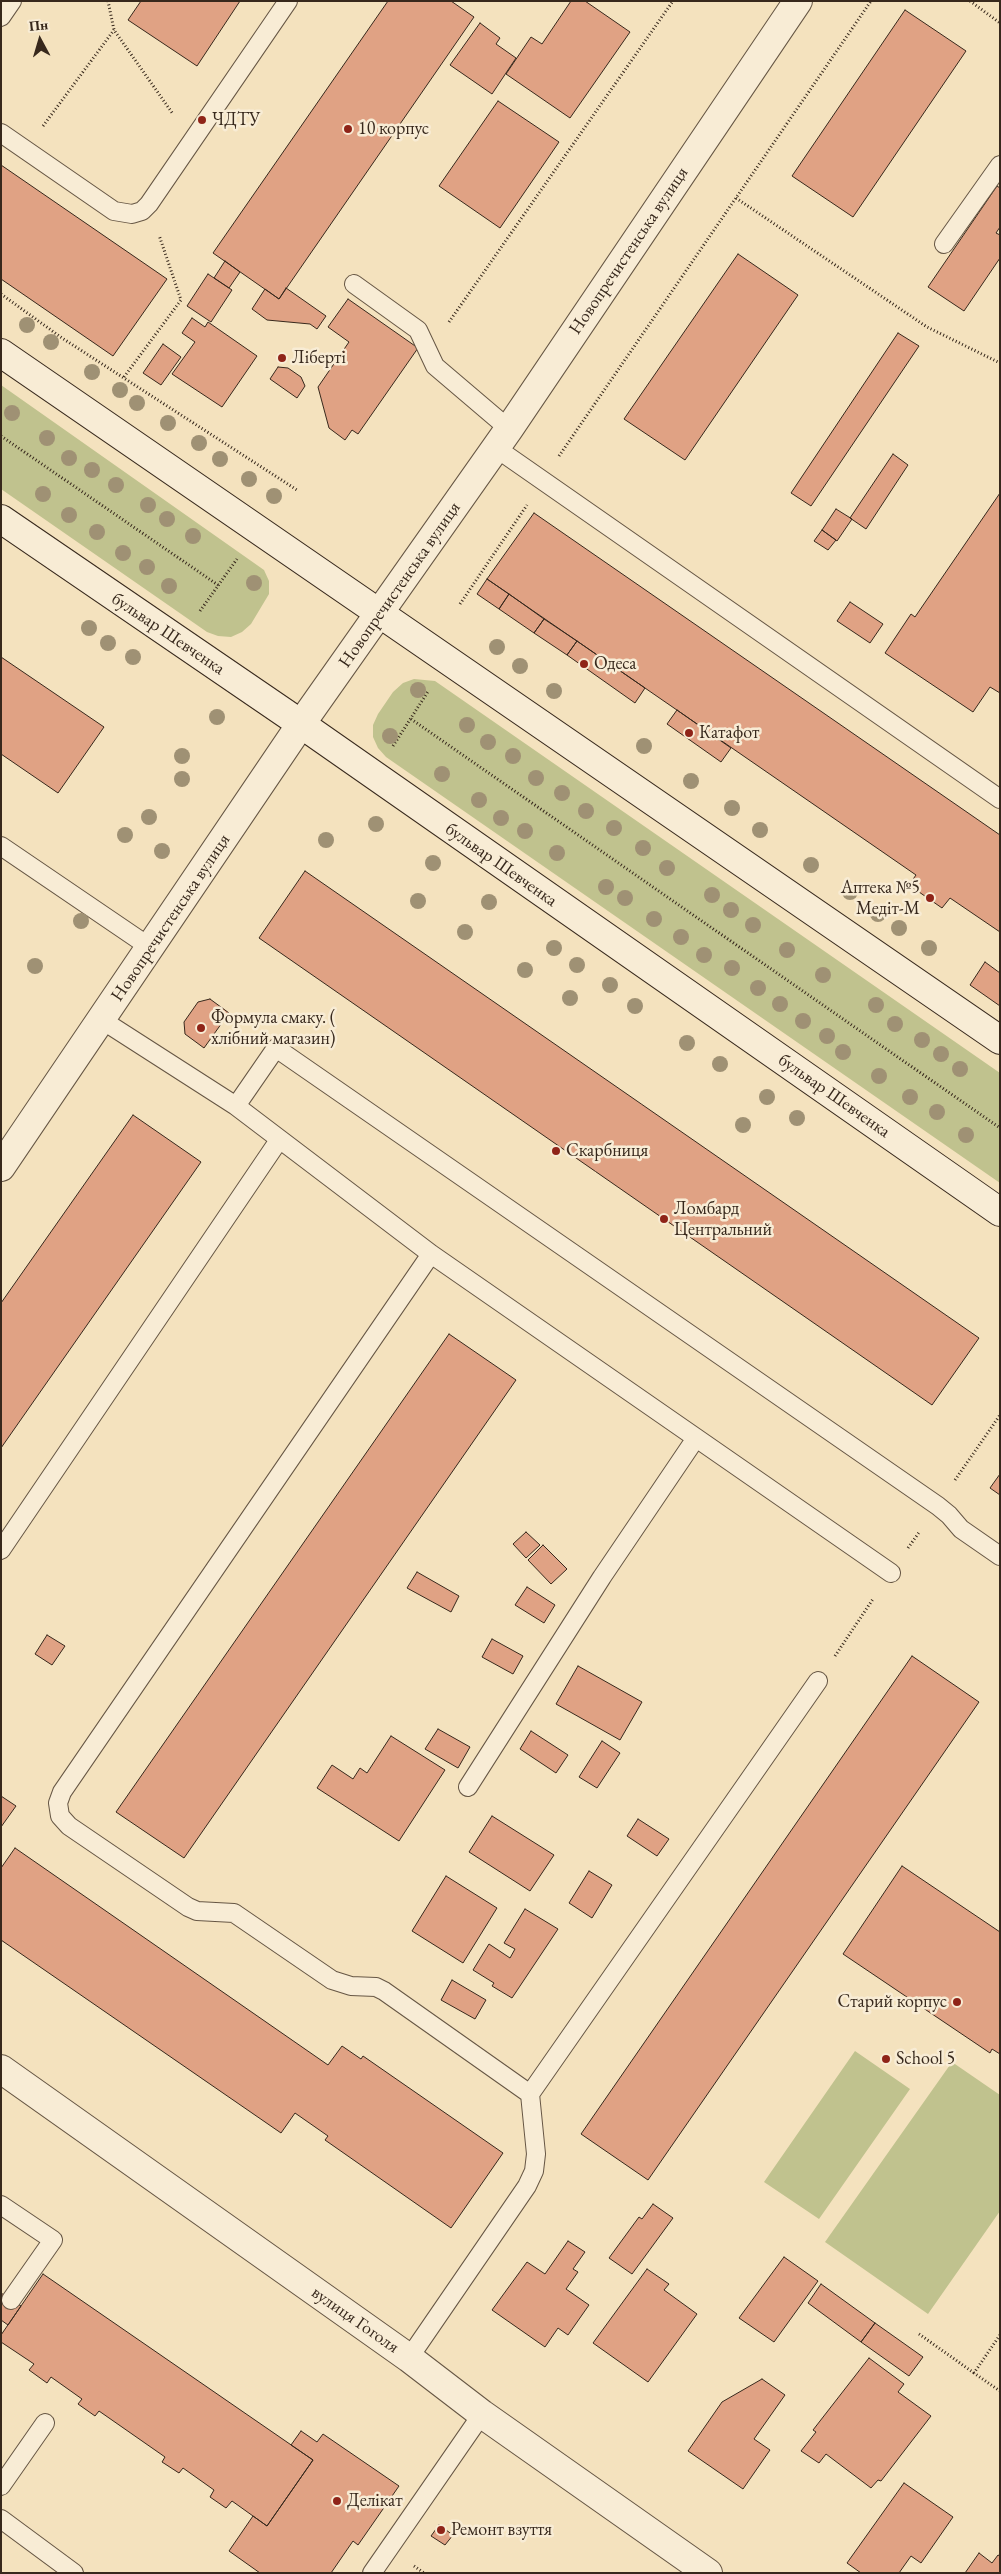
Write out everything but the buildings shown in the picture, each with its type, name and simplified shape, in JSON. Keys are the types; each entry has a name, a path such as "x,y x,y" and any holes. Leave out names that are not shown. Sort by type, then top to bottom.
{"main road":[{"name":"Новопречистенська вулиця","path":"1,1167 301,724 502,438 798,1"},
{"path":"1,353 1000,1040"},
{"name":"бульвар Шевченка","path":"1,519 301,724 1000,1212"},
{"name":"вулиця Гоголя","path":"1,2068 409,2358 482,2414 708,2573"}],"lane":[{"path":"1,17 12,1"},
{"path":"1,133 114,211 132,214 149,204 288,1"},
{"path":"944,244 1000,165"},
{"path":"354,284 418,330 439,371 543,480 1000,799"},
{"path":"1,846 151,948"},
{"path":"102,1020 236,1106 431,1254 891,1573"},
{"path":"236,1106 276,1048 938,1506 961,1529 1000,1556"},
{"path":"1,1550 279,1140"},
{"path":"431,1254 68,1784 58,1803 60,1816 69,1826 188,1907 197,1911 234,1913 332,1980 351,1986 376,1987 384,1991 530,2094"},
{"path":"468,1787 602,1577 696,1438"},
{"path":"409,2358 531,2178 534,2171 536,2154 530,2094 818,1681"},
{"path":"1,2205 53,2240 11,2300"},
{"path":"372,2573 482,2414"},
{"path":"1,2486 45,2423"},
{"path":"1,2519 74,2573"}],"path":[{"path":"108,1 114,30 192,141"},
{"path":"428,351 673,1"},
{"path":"460,604 871,1"},
{"path":"970,1 1000,23"},
{"path":"25,150 114,30"},
{"path":"736,198 921,324 1000,364"},
{"path":"124,377 181,300 149,204"},
{"path":"1,294 62,338 297,490"},
{"path":"1,436 218,585"},
{"path":"198,614 242,552"},
{"path":"390,751 430,689"},
{"path":"411,719 1000,1128"},
{"path":"919,2334 1000,2391"},
{"path":"974,2373 1000,2336"}],"green space":[{"path":"1,385 264,570 269,581 269,594 251,624 242,632 231,637 218,636 207,632 1,489"},
{"path":"414,679 435,681 1000,1073 1000,1183 386,757 378,748 373,737 373,725 393,692 403,683"},
{"path":"855,2051 910,2089 819,2219 764,2182"},
{"path":"952,2062 1000,2095 1000,2211 928,2314 825,2242"}],"place":[{"name":"ЧДТУ","path":"202,120"},
{"name":"10 корпус","path":"348,129"},
{"name":"Ліберті","path":"282,358"},
{"name":"Одеса","path":"584,664"},
{"name":"Катафот","path":"689,733"},
{"name":"Аптека №5 Медіт-М","path":"930,898"},
{"name":"Формула смаку. ( хлібний магазин)","path":"201,1028"},
{"name":"Скарбниця","path":"556,1151"},
{"name":"Ломбард Центральний","path":"664,1219"},
{"name":"Старий корпус","path":"957,2002"},
{"name":"School 5","path":"886,2059"},
{"name":"Делікат","path":"337,2501"},
{"name":"Ремонт взуття","path":"441,2530"}]}
